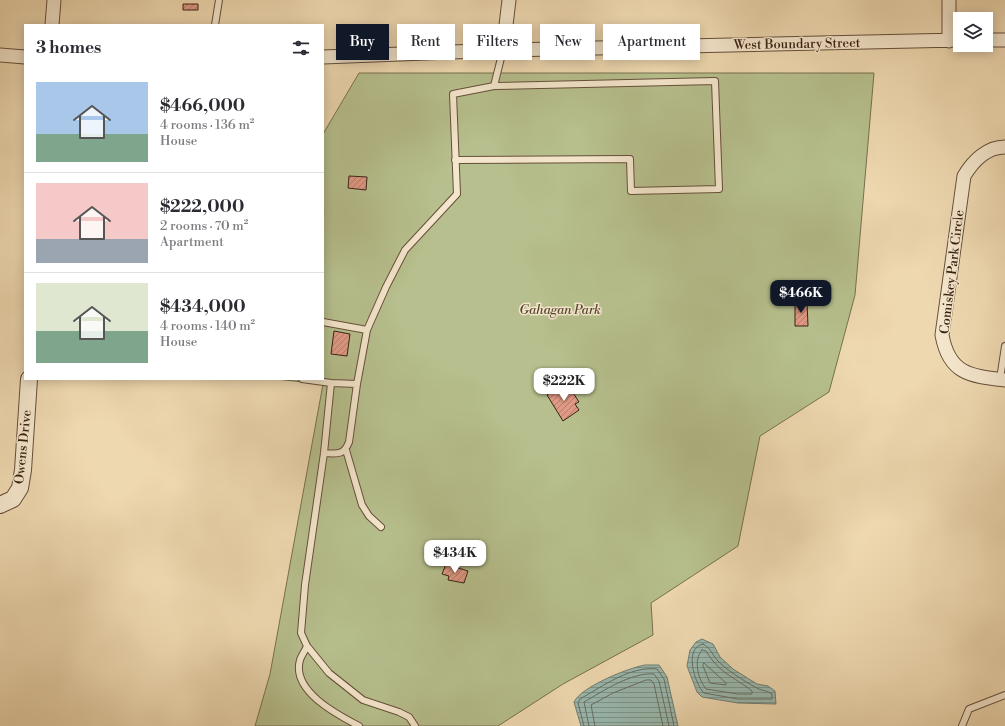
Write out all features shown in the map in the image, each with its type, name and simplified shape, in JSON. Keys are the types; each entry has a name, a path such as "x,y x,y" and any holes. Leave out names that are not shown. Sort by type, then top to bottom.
{"street":[{"path":"52,24 54,0"},
{"path":"506,24 509,0"},
{"path":"949,0 953,27"},
{"name":"West Boundary Street","path":"532,49 953,40"},
{"path":"993,40 1005,40"},
{"name":"West Boundary Street","path":"324,57 463,52"},
{"path":"0,56 24,57"},
{"name":"Comiskey Park Circle","path":"1003,379 978,377 967,373 958,367 950,359 944,348 942,335 964,176 976,159 999,147 1005,147"},
{"name":"Owens Drive","path":"0,505 13,499 20,488 23,470 29,380"}],"lane":[{"path":"215,24 219,0"},
{"path":"494,86 500,60"},
{"path":"324,453 340,454 346,450 349,442 357,384 367,330 386,287 405,250 457,194 455,160 452,94 494,86 715,81 720,189 631,191 630,159 455,160"},
{"path":"324,322 367,330"},
{"path":"1003,379 1005,346"},
{"path":"310,380 357,384"},
{"path":"332,383 324,453 305,585 301,633 307,646 329,673 363,700 399,712 409,717 415,726"},
{"path":"346,450 362,505 369,516 381,526"},
{"path":"307,646 300,661 300,666 301,677 310,692 330,710 359,726"},
{"path":"962,726 969,709 1005,695"}],"green space":[{"name":"Gahagan Park","path":"359,73 874,73 855,295 829,392 760,436 738,546 651,603 653,635 563,684 498,726 255,726 270,674 323,384 285,380 324,380 324,132"}],"water":[{"path":"702,639 713,644 720,657 733,669 757,684 768,686 775,691 776,704 738,703 702,697 697,692 687,666 690,650 696,642"},
{"path":"645,665 659,665 667,677 678,726 581,726 574,702 578,696 595,684 617,674"}],"building":[{"path":"183,4 198,4 198,10 183,10"},
{"path":"349,176 367,177 366,190 348,188"},
{"path":"795,301 807,301 808,326 795,326"},
{"path":"334,331 350,334 347,356 331,354"},
{"path":"562,385 566,390 570,388 579,402 575,404 579,410 563,421 547,395"},
{"path":"446,564 468,571 464,583 448,580 449,576 442,574"}]}
